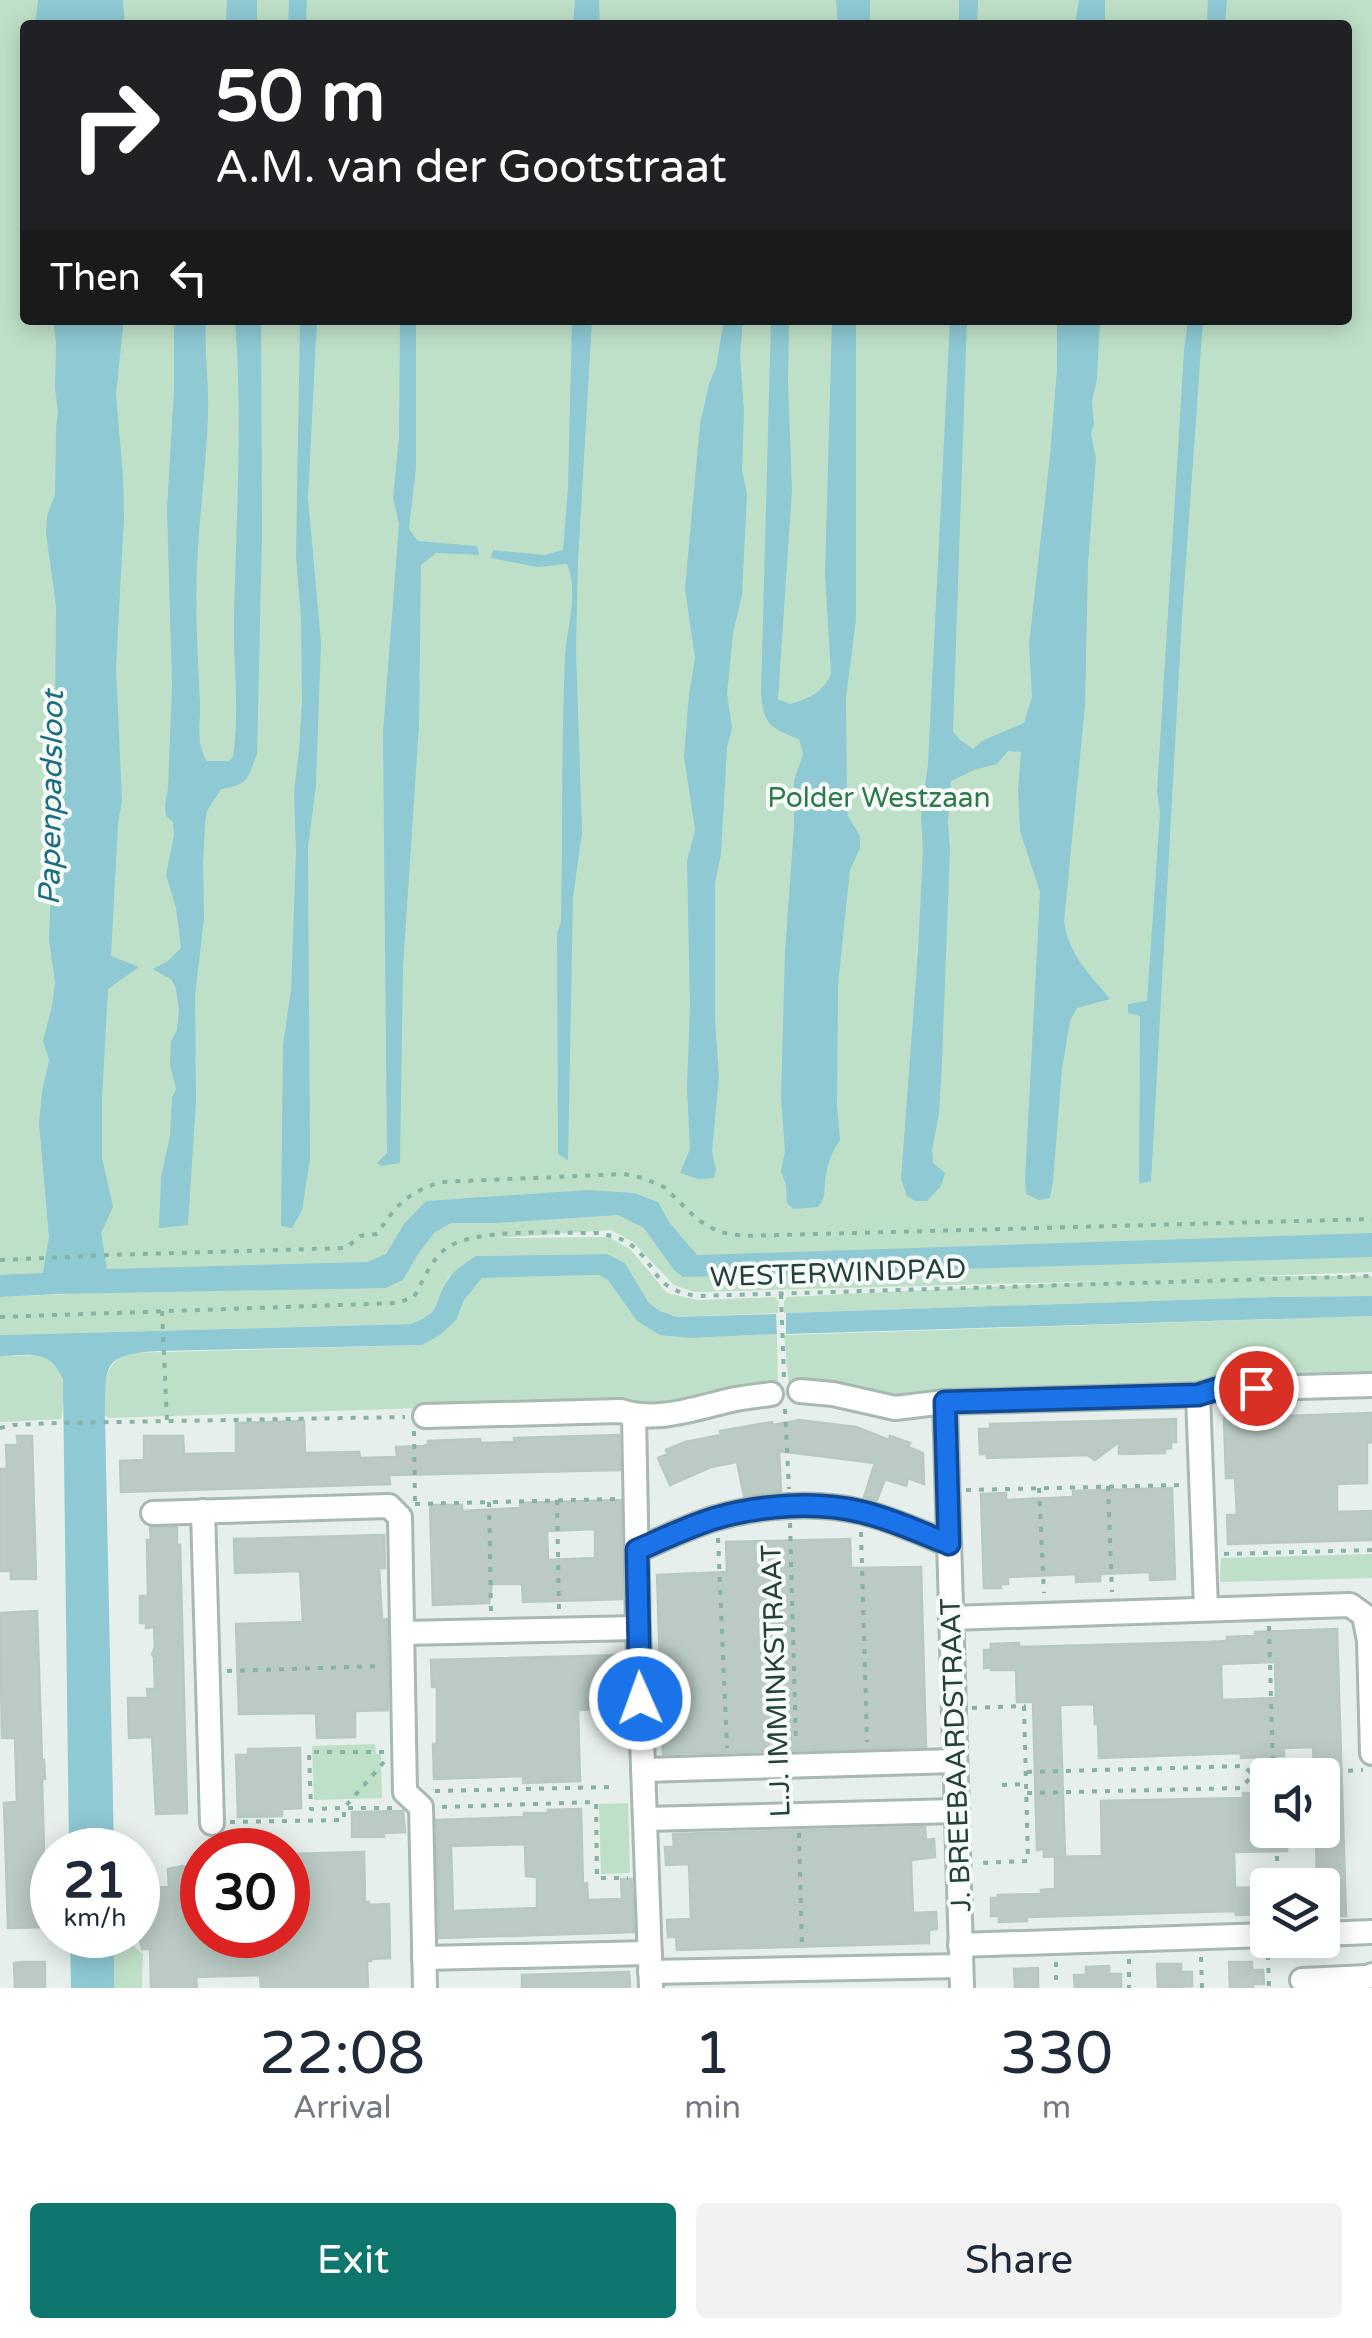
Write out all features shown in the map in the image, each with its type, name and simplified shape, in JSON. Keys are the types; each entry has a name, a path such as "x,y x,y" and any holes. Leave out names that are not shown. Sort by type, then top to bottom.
{"street":[{"path":"420,1416 621,1411 634,1416 680,1413 733,1400 833,1394 894,1408 945,1402 1198,1395 1217,1389 1372,1385"},
{"path":"1198,1395 1206,1610"},
{"name":"J. BREEBAARDSTRAAT","path":"945,1402 961,1966"},
{"path":"634,1416 650,1971"},
{"path":"153,1513 389,1506 408,1510 402,1666 425,1988"},
{"path":"637,1550 714,1519 749,1511 823,1506 861,1512 949,1544"},
{"path":"203,1511 212,1823"},
{"path":"951,1618 1350,1605 1364,1615 1368,1641 1372,1753"},
{"path":"403,1633 638,1628"},
{"path":"643,1770 954,1762"},
{"path":"645,1819 956,1811"},
{"path":"1340,1933 1372,1932"},
{"path":"424,1958 650,1971 961,1966 1056,1942 1250,1936"},
{"path":"1302,1980 1372,1974"}],"path":[{"path":"0,1260 346,1248 360,1236 376,1234 392,1210 414,1191 440,1182 624,1174 664,1187 698,1220 719,1232 744,1236 1372,1219"},
{"name":"WESTERWINDPAD","path":"0,1316 396,1303 414,1297 433,1262 445,1249 460,1240 485,1234 600,1233 625,1240 666,1286 698,1296 1372,1276"},
{"name":"L.J. IMMINKSTRAAT","path":"781,1294 797,1767"},
{"path":"162,1311 167,1420"},
{"path":"0,1428 57,1423 420,1416 408,1510 488,1502 636,1498"},
{"path":"948,1490 1201,1484"},
{"path":"1108,1486 1112,1612"},
{"path":"1039,1488 1044,1614"},
{"path":"557,1500 560,1629"},
{"path":"488,1502 492,1631"},
{"path":"861,1512 867,1764"},
{"path":"714,1519 719,1542 727,1768"},
{"path":"1204,1555 1372,1550"},
{"path":"1268,1606 1272,1758"},
{"path":"207,1672 402,1666"},
{"path":"953,1708 1024,1706 1027,1772 1028,1861 958,1864"},
{"path":"212,1823 344,1820 344,1808 394,1752 309,1752 311,1809 344,1808 413,1800 610,1787"},
{"path":"1027,1772 1244,1766 1250,1772"},
{"path":"1340,1772 1372,1770"},
{"path":"1027,1794 1241,1788 1250,1778"},
{"path":"1002,1785 1026,1784"},
{"path":"413,1800 596,1802 597,1878 648,1878"},
{"name":"L.J. IMMINKSTRAAT","path":"798,1817 803,1970"},
{"path":"1200,1938 1202,1988"},
{"path":"1129,1940 1129,1988"},
{"path":"1056,1942 1056,1988"},
{"path":"1267,1958 1268,1988"}],"green space":[{"name":"Polder Westzaan","path":"0,0 1372,0 1372,1272 1252,1276 1372,1276 1372,1296 784,1313 787,1297 1105,1281 694,1292 674,1285 633,1242 611,1230 499,1238 609,1237 631,1250 667,1293 697,1300 775,1297 779,1302 778,1313 677,1317 649,1303 625,1263 607,1254 476,1256 448,1278 439,1304 426,1318 410,1324 0,1335 0,1297 92,1293 0,1292"},
{"path":"599,1275 608,1279 637,1321 692,1338 777,1334 778,1388 683,1402 622,1402 619,1398 424,1403 424,1408 105,1416 108,1372 127,1353 422,1345 455,1320 464,1300 482,1278"},
{"path":"1372,1316 1372,1373 1228,1377 1166,1388 1162,1382 980,1387 979,1393 899,1401 789,1388 784,1335"},
{"path":"40,1355 56,1367 63,1382 61,1419 0,1422 0,1356"},
{"path":"1372,1554 1372,1578 1220,1582 1221,1558"},
{"path":"375,1744 376,1754 381,1754 382,1798 314,1800 312,1746"},
{"path":"628,1803 630,1873 601,1874 599,1804"},
{"path":"114,1958 143,1958 142,1988 114,1988"}],"water":[{"path":"38,0 123,0 125,20 36,20"},
{"path":"227,0 257,0 257,20 226,20"},
{"path":"289,0 307,0 306,20 288,20"},
{"path":"575,0 599,0 600,20 573,20"},
{"path":"836,0 870,0 870,20 838,20"},
{"path":"959,0 978,0 977,20 959,20"},
{"path":"1079,0 1105,0 1105,20 1076,20"},
{"path":"1208,0 1227,0 1225,20 1207,20"},
{"path":"54,325 123,325 116,394 124,517 116,667 122,801 111,956 139,967 108,989 102,1158 113,1207 101,1233 107,1269 367,1262 386,1254 404,1224 426,1201 588,1190 634,1193 658,1202 697,1255 1372,1233 1372,1257 683,1277 644,1228 618,1215 451,1223 434,1233 403,1280 385,1288 0,1297 0,1275 43,1273 49,1237 39,1123 49,1060 43,1041 55,983 49,939 57,817 56,606 46,533 55,494"},
{"path":"174,325 206,325 208,412 196,597 200,740 207,761 229,761 233,757 236,704 239,432 235,325 261,325 257,754 246,779 221,789 207,811 204,919 195,995 196,1101 188,1225 159,1228 161,1177 176,1089 170,1065 171,1041 177,1030 179,1010 172,980 153,969 181,948 176,908 166,875 174,835 165,805 172,684 167,509"},
{"path":"300,325 317,325 308,498 321,642 316,785 308,847 310,1159 302,1210 292,1228 281,1226 283,1045 291,990 294,790 302,702 296,557"},
{"path":"400,325 416,325 416,468 409,529 418,541 477,546 479,555 436,553 421,565 419,725 403,967 400,1163 381,1166 377,1163 387,1153 383,732 399,524 393,497 399,438"},
{"path":"572,325 592,325 578,561 576,649 582,832 573,898 568,1160 558,1154 557,933 561,922 565,657 572,586 567,564 537,567 491,558 493,550 545,555 563,550"},
{"path":"723,325 743,325 742,470 747,494 742,595 733,633 727,694 732,728 715,883 719,1077 712,1151 716,1170 714,1178 698,1179 680,1173 690,1149 687,861 695,830 684,756 695,658 685,589 700,424"},
{"path":"771,325 789,325 792,490 778,699 790,704 814,694 831,674 825,575 832,325 856,325 856,619 846,698 847,808 860,836 860,848 850,870 838,985 840,1140 828,1165 824,1195 818,1207 794,1209 787,1203 781,1171 785,1151 781,1098 794,781 803,754 799,739 770,724 761,694"},
{"path":"950,325 967,325 953,731 973,749 982,741 1024,723 1032,697 1029,644 1050,456 1057,325 1100,325 1092,401 1091,434 1096,458 1088,563 1085,705 1064,922 1075,954 1110,999 1077,1008 1070,1021 1050,1198 1039,1200 1026,1194 1025,1180 1040,892 1020,831 1021,752 1008,751 997,764 951,781 942,1061 932,1150 933,1163 945,1173 941,1186 927,1201 907,1196 901,1179 918,951 921,816 928,764"},
{"path":"1187,325 1203,325 1182,617 1151,1182 1139,1183 1140,1016 1128,1013 1128,1004 1147,1001"},
{"path":"607,1254 625,1263 649,1303 660,1311 677,1317 776,1314 777,1334 692,1338 660,1335 637,1321 608,1280 599,1275 482,1278 464,1300 456,1320 422,1345 157,1351 116,1360 107,1374 105,1416 114,1828 69,1828 63,1380 45,1358 0,1356 0,1335 410,1324 434,1310 450,1277 476,1256"},
{"path":"1372,1296 1372,1316 786,1334 786,1313"},
{"path":"70,1958 114,1958 114,1988 71,1988"}],"building":[{"path":"1372,1413 1367,1483 1337,1484 1337,1512 1372,1511 1372,1540 1228,1544 1227,1515 1237,1515 1235,1478 1226,1478 1224,1418"},
{"path":"1176,1419 1176,1442 1171,1442 1165,1453 1119,1454 1119,1442 1095,1460 1087,1455 987,1458 987,1454 980,1454 979,1429 990,1429 990,1424"},
{"path":"799,1420 856,1427 889,1440 890,1436 910,1443 908,1447 923,1453 924,1484 908,1478 906,1486 885,1479 877,1500 864,1497 875,1463 779,1451 781,1492 744,1496 737,1462 711,1467 670,1485 658,1458 668,1454 666,1450 721,1435 720,1431"},
{"path":"304,1421 305,1453 359,1452 360,1458 397,1457 396,1447 423,1446 428,1441 514,1442 514,1438 619,1435 620,1470 389,1475 390,1484 121,1492 120,1461 144,1460 144,1436 183,1436 184,1454 236,1453 236,1423"},
{"path":"17,1436 32,1436 36,1579 11,1579 11,1571 0,1571 0,1469 7,1469 6,1445 18,1445"},
{"path":"1172,1488 1175,1579 1150,1580 1150,1572 1100,1574 1100,1581 1076,1582 1076,1574 1008,1577 1008,1584 1000,1584 1001,1588 984,1588 981,1494 1006,1493 1006,1500 1073,1497 1073,1491"},
{"path":"621,1500 622,1599 523,1602 522,1584 492,1584 489,1603 433,1605 430,1505 462,1505 462,1511 520,1508 520,1503","holes":["595,1529 595,1558 548,1560 547,1531"]},
{"path":"150,1527 177,1527 177,1546 180,1545 187,1813 156,1814 152,1737 129,1738 128,1698 148,1698 147,1689 155,1689 154,1627 146,1628 146,1623 140,1623 140,1596 148,1596"},
{"path":"384,1535 385,1568 379,1568 382,1620 387,1619 388,1710 355,1711 355,1737 317,1738 316,1713 239,1714 236,1624 303,1622 300,1571 235,1573 234,1539"},
{"path":"850,1539 851,1568 921,1567 926,1747 663,1754 657,1575 727,1572 726,1542"},
{"path":"37,1611 45,1779 43,1828 30,1828 30,1927 8,1928 4,1803 17,1802 15,1738 2,1738 0,1613"},
{"path":"1337,1629 1346,1916 1340,1916 1340,1868 1317,1868 1316,1848 1340,1848 1340,1758 1314,1758 1313,1747 1284,1748 1284,1756 1241,1758 1241,1753 1099,1758 1094,1704 1060,1705 1065,1856 1044,1857 1044,1849 1037,1850 1033,1702 1017,1702 1016,1670 984,1668 984,1650 991,1650 991,1644 1019,1643 1019,1647 1227,1641 1227,1637 1255,1636 1255,1632","holes":["1275,1662 1276,1698 1222,1700 1221,1664"]},
{"path":"624,1655 626,1708 578,1710 580,1781 523,1783 523,1776 434,1779 437,1687 432,1687 431,1660"},
{"path":"300,1748 301,1808 282,1809 282,1816 238,1817 236,1755 248,1755 248,1749"},
{"path":"1243,1793 1250,1793 1250,1848 1287,1848 1287,1851 1234,1852 1235,1888 1250,1888 1250,1914 1236,1915 1235,1911 1027,1917 1027,1921 999,1922 999,1916 991,1916 991,1898 998,1895 1041,1894 1041,1890 1055,1889 1055,1857 1102,1856 1101,1801 1243,1798"},
{"path":"581,1809 583,1884 587,1883 588,1900 622,1899 621,1879 632,1879 634,1932 439,1938 436,1820 524,1817 524,1813 549,1813 548,1810","holes":["525,1844 526,1876 537,1877 537,1908 453,1911 451,1846"]},
{"path":"403,1811 405,1832 384,1833 384,1837 352,1837 352,1812"},
{"path":"925,1827 926,1840 934,1839 935,1857 911,1860 912,1890 913,1913 936,1912 937,1929 929,1930 929,1943 677,1950 676,1937 668,1937 667,1920 691,1919 689,1864 666,1865 665,1847 674,1847 673,1834"},
{"path":"364,1852 365,1902 389,1904 390,1958 367,1961 368,1988 261,1988 260,1975 196,1977 197,1988 151,1988 150,1958 160,1958 160,1887 169,1887 168,1869 180,1866 180,1958 310,1958 310,1853"},
{"path":"45,1962 45,1988 15,1988 14,1963"},
{"path":"1229,1962 1252,1962 1252,1970 1263,1970 1264,1984 1230,1988"},
{"path":"1157,1964 1181,1964 1181,1972 1192,1972 1192,1986 1158,1988"},
{"path":"1109,1966 1109,1974 1121,1974 1121,1988 1075,1988 1074,1975 1086,1975 1086,1967"},
{"path":"1038,1968 1038,1988 1015,1988 1014,1969"},
{"path":"629,1972 630,1988 522,1988 522,1975"}],"route":[{"path":"640,1699 637,1550 714,1519 749,1511 823,1506 861,1512 949,1544 945,1402 1198,1395 1217,1389 1256,1388"}],"water label":[{"name":"Papenpadsloot","path":"51,798"}]}
